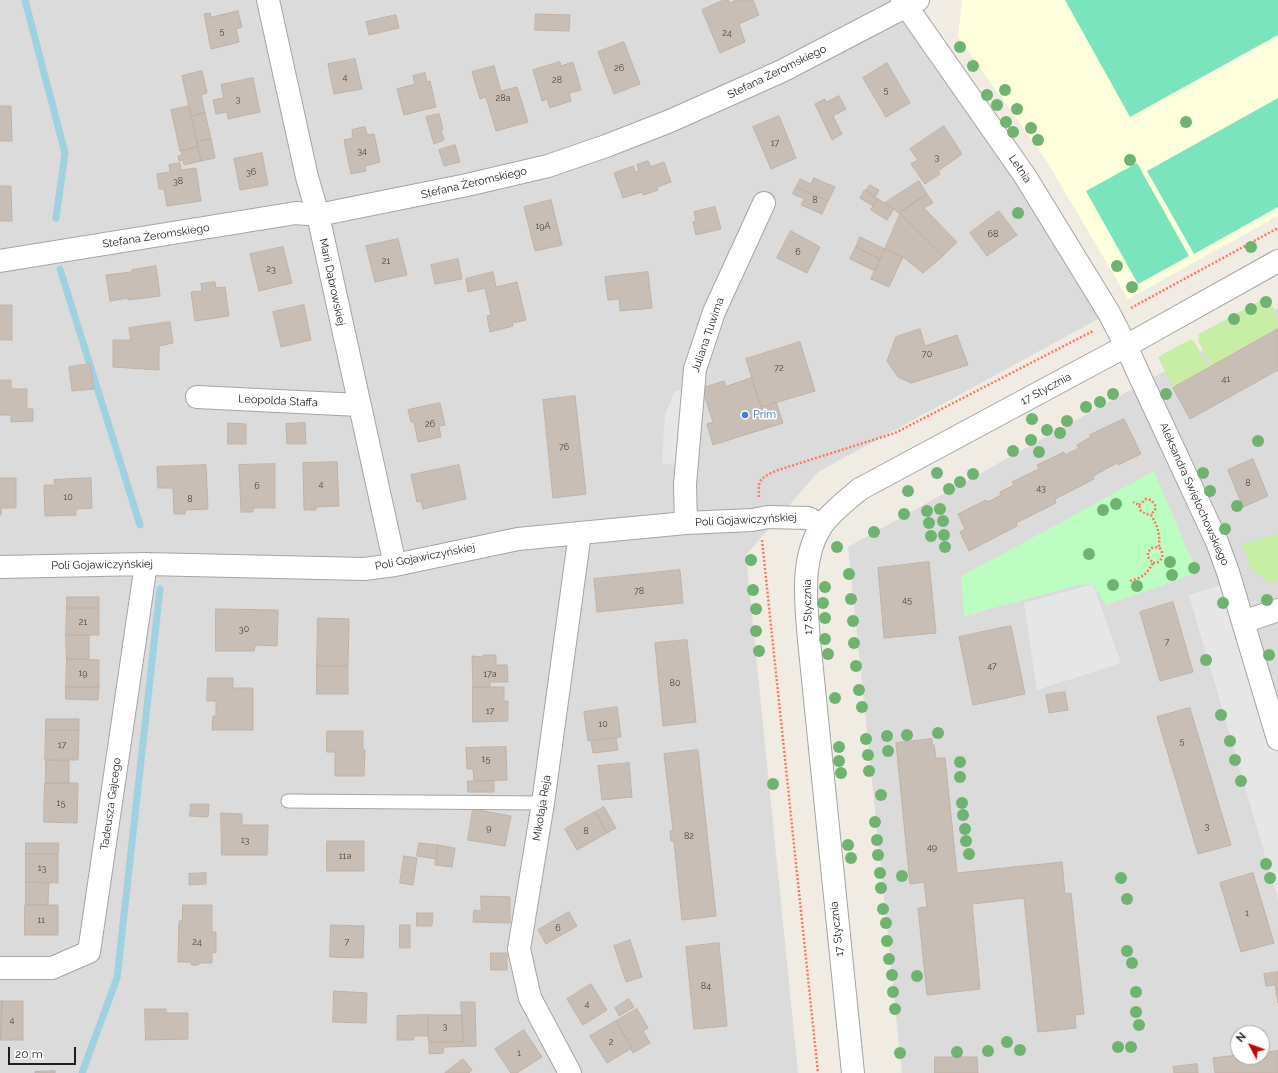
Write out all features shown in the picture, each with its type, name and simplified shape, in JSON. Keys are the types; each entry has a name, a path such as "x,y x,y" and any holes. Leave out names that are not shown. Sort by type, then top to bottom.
{"street":[{"name":"Marii Dąbrowskiej","path":"268,0 307,177 318,216 395,566"},
{"name":"Stefana Żeromskiego","path":"0,261 296,213 318,216 482,182 548,166 606,146 670,121 782,72 909,2"},
{"name":"Letnia","path":"909,2 1025,176 1105,306 1126,346"},
{"name":"Juliana Tuwima","path":"686,523 684,484 695,369 714,312 764,203"},
{"name":"17 Stycznia","path":"852,1073 808,640 806,601 808,564 813,544 822,525 839,507 860,490 1126,346 1278,261"},
{"name":"Aleksandra Świętochowskiego","path":"1126,346 1217,542 1228,572 1278,739"},
{"name":"Leopolda Staffa","path":"197,397 359,405"},
{"name":"Poli Gojawiczyńskiej","path":"0,567 146,564 364,569 395,566 518,539 580,533 686,523 752,520 768,517 808,518 822,525"},
{"name":"Mikołaja Reja","path":"570,1073 530,998 519,949 543,803 580,533"},
{"name":"Tadeusza Gajcego","path":"0,968 52,968 89,952 146,564"},
{"path":"1243,622 1278,610"}],"lane":[{"path":"288,801 543,803"}],"path":[{"path":"1140,303 1278,228"},
{"path":"759,498 758,484 762,478 775,471 895,433 1085,335"},
{"path":"1139,505 1146,499 1151,500 1155,504 1155,510 1151,515"},
{"path":"1133,502 1139,505 1141,512 1151,515 1160,532 1159,547 1163,552 1163,558 1160,562 1153,563"},
{"path":"762,538 818,1073"},
{"path":"1153,563 1148,557 1148,552 1152,548 1159,547"},
{"path":"1130,581 1141,577 1148,572 1153,563"}],"shaded area":[{"path":"0,0 918,0 906,7 1109,313 818,472 746,555 798,1073 0,1073"},
{"path":"962,0 1278,0 1278,216 1128,299 1046,160 958,37"},
{"path":"1278,308 1278,1073 902,1073 848,547"},
{"path":"693,390 686,467 662,463 665,414 675,391"},
{"path":"1231,582 1278,739 1278,900 1189,595"},
{"path":"1093,584 1121,663 1037,690 1024,603"}],"green space":[{"path":"1065,0 1278,0 1278,35 1130,117"},
{"path":"1278,98 1278,207 1194,254 1147,171"},
{"path":"1137,163 1189,256 1138,284 1086,191"},
{"path":"1265,298 1271,304 1275,312 1278,329 1212,366 1198,341 1199,334"},
{"path":"1191,339 1195,343 1209,368 1173,388 1158,357"},
{"path":"1154,471 1197,573 1106,605 1093,584 1079,585 964,616 961,576"},
{"path":"1278,533 1278,581 1272,583 1252,570 1242,544"}],"building":[{"path":"724,0 728,0 730,3 737,0 753,0 759,15 739,24 745,42 720,53 702,10"},
{"path":"238,11 242,27 236,29 239,42 211,49 204,14 210,13 211,17"},
{"path":"536,14 570,15 569,31 535,30"},
{"path":"396,15 399,28 369,35 366,22"},
{"path":"624,42 640,84 614,94 598,52"},
{"path":"355,59 362,89 334,94 328,64"},
{"path":"560,62 561,66 573,62 581,90 569,93 571,101 550,108 547,99 542,101 533,70"},
{"path":"887,63 910,103 886,117 863,78"},
{"path":"494,66 501,91 517,87 528,122 496,131 486,97 480,99 472,72"},
{"path":"202,71 207,93 201,95 205,113 191,116 182,76"},
{"path":"425,73 427,82 430,81 436,107 404,115 397,89 415,84 413,76"},
{"path":"253,78 260,112 228,119 227,112 216,114 213,100 224,98 221,85"},
{"path":"839,96 846,109 833,116 842,134 832,140 815,104 825,99 826,102"},
{"path":"0,106 11,106 12,141 0,141"},
{"path":"189,106 198,147 180,151 171,110"},
{"path":"205,113 211,139 197,142 191,116"},
{"path":"439,114 444,140 434,144 426,117"},
{"path":"779,116 796,158 771,169 753,127"},
{"path":"944,126 962,154 938,171 940,174 925,184 911,164 918,160 910,149"},
{"path":"365,127 367,135 374,134 380,162 365,166 366,171 351,174 344,140 353,138 352,130"},
{"path":"211,139 215,158 201,161 197,142"},
{"path":"455,145 460,162 444,166 439,150"},
{"path":"198,147 201,161 184,165 183,160 179,161 178,156 182,155 181,151"},
{"path":"262,153 268,185 240,190 234,159"},
{"path":"648,161 651,167 664,162 671,182 657,187 658,190 643,195 642,192 623,198 614,173 633,166 635,172 639,171 637,165"},
{"path":"180,163 181,170 196,168 201,201 167,206 164,189 159,189 157,174 170,172 169,165"},
{"path":"814,178 835,187 828,201 796,187 800,179 811,184"},
{"path":"919,181 927,194 899,213 885,203"},
{"path":"870,185 879,190 875,197 866,191"},
{"path":"0,186 11,186 12,221 0,221"},
{"path":"796,187 828,201 822,214 801,205 804,199 793,194"},
{"path":"865,190 878,199 873,206 860,198"},
{"path":"927,194 933,203 924,208 957,242 943,256 899,213"},
{"path":"878,199 894,209 887,220 871,210"},
{"path":"551,200 562,245 535,251 524,207"},
{"path":"715,207 721,229 696,235 693,222 696,221 694,212"},
{"path":"999,211 1017,235 987,256 970,233"},
{"path":"900,214 943,256 923,273 903,257 885,249"},
{"path":"791,231 820,247 807,273 777,258"},
{"path":"860,237 885,249 880,259 856,247"},
{"path":"398,239 407,275 375,282 366,246"},
{"path":"283,247 292,283 259,291 250,254"},
{"path":"856,247 880,259 875,271 850,259"},
{"path":"885,249 903,257 889,287 871,279"},
{"path":"458,259 462,279 435,284 431,265"},
{"path":"156,266 160,296 110,301 106,275 132,272 132,270"},
{"path":"493,272 496,287 517,282 526,320 512,323 513,326 490,332 487,316 491,315 485,288 468,292 466,279"},
{"path":"648,272 652,308 620,311 619,299 608,300 605,277"},
{"path":"215,282 216,288 225,287 229,316 195,321 191,292 202,291 201,284"},
{"path":"0,305 12,305 12,340 0,340"},
{"path":"304,305 311,340 281,347 273,312"},
{"path":"170,322 173,343 159,346 159,370 113,367 113,340 131,340 129,328"},
{"path":"920,329 925,346 957,335 968,365 911,383 898,377 887,361 896,337"},
{"path":"1278,329 1278,370 1190,419 1173,388"},
{"path":"800,342 815,391 761,407 746,359"},
{"path":"90,364 94,389 72,391 69,367"},
{"name":"Prim","path":"752,378 761,407 776,402 783,423 713,445 707,424 713,422 702,388 724,381 726,386"},
{"path":"0,380 11,380 11,389 27,389 27,409 33,409 33,421 11,422 11,415 0,415"},
{"path":"575,396 586,494 553,498 543,400"},
{"path":"440,403 445,425 439,426 441,437 418,442 414,422 411,422 408,410"},
{"path":"1124,419 1141,454 1118,465 1117,463 1093,476 1094,479 1055,499 1056,503 1016,523 1017,526 969,551 960,532 965,529 958,514 986,500 988,502 1001,495 1000,492 1014,485 1012,482 1039,469 1037,465 1064,452 1065,455 1079,448 1077,445 1091,437 1090,435"},
{"path":"228,423 246,424 246,444 228,444"},
{"path":"305,423 306,444 287,444 286,424"},
{"path":"1253,459 1268,496 1243,507 1228,470"},
{"path":"337,462 339,506 316,507 316,510 304,510 303,463"},
{"path":"275,464 275,508 253,508 253,512 241,512 239,465"},
{"path":"206,465 208,509 185,510 185,514 174,514 173,488 158,488 157,467"},
{"path":"459,465 466,499 423,509 421,501 417,502 411,475"},
{"path":"0,478 16,478 16,508 1,508 1,515 0,515"},
{"path":"91,478 92,508 76,509 76,515 45,516 44,485 55,485 54,480"},
{"path":"929,562 936,633 884,638 878,568"},
{"path":"680,570 683,603 597,612 594,579"},
{"path":"67,597 99,597 99,608 67,608"},
{"path":"1173,602 1193,672 1160,681 1140,612"},
{"path":"67,608 99,608 99,635 66,635"},
{"path":"216,609 278,610 277,646 255,645 254,651 216,651"},
{"path":"318,618 349,619 348,666 317,666"},
{"path":"1011,626 1025,694 973,705 959,637"},
{"path":"66,635 89,635 89,659 67,659"},
{"path":"687,640 696,722 663,726 655,643"},
{"path":"483,655 496,655 496,665 507,665 508,682 490,682 490,687 473,687 472,656 483,657"},
{"path":"67,659 99,660 99,687 66,687"},
{"path":"317,666 348,666 348,694 317,694"},
{"path":"208,678 233,678 233,688 253,688 253,730 212,730 213,716 216,716 216,701 207,701"},
{"path":"66,687 99,687 98,700 66,699"},
{"path":"473,687 504,687 504,701 508,701 508,721 473,722"},
{"path":"1065,692 1068,710 1049,713 1046,695"},
{"path":"617,707 621,737 588,741 584,712"},
{"path":"1190,708 1231,845 1198,854 1157,717"},
{"path":"46,719 79,719 79,730 46,730"},
{"path":"46,730 79,730 78,760 45,760"},
{"path":"327,731 363,731 363,750 365,750 364,776 335,776 335,752 327,752"},
{"path":"616,738 618,750 593,753 591,741"},
{"path":"932,739 932,745 934,745 936,758 945,758 957,873 1062,862 1065,894 1071,893 1084,1014 1075,1015 1076,1028 1038,1032 1024,898 972,904 980,989 927,995 918,908 927,907 924,882 910,884 896,743"},
{"path":"506,747 507,780 474,781 473,769 467,769 466,748"},
{"path":"698,750 716,916 682,920 674,841 671,841 670,831 673,830 664,754"},
{"path":"46,760 69,761 69,783 46,783"},
{"path":"629,763 632,797 602,800 598,766"},
{"path":"468,781 494,781 494,792 468,792"},
{"path":"45,783 78,783 77,823 44,822"},
{"path":"191,804 209,804 208,817 190,816"},
{"path":"604,807 616,828 607,833 595,812"},
{"path":"473,809 511,816 505,846 468,840"},
{"path":"595,812 607,833 577,850 565,829"},
{"path":"221,813 242,814 242,825 268,825 267,855 222,855"},
{"path":"327,841 364,841 364,871 327,871"},
{"path":"26,843 59,843 58,854 26,854"},
{"path":"419,843 438,845 437,859 417,856"},
{"path":"438,845 455,848 452,867 435,865"},
{"path":"26,854 58,854 58,883 26,882"},
{"path":"404,856 417,858 413,885 400,883"},
{"path":"206,873 206,884 189,885 189,874"},
{"path":"1253,873 1274,943 1241,952 1220,883"},
{"path":"26,882 49,883 48,905 26,905"},
{"path":"481,896 510,897 510,923 473,922 474,910 481,911"},
{"path":"25,905 58,905 58,935 25,935"},
{"path":"183,905 212,905 212,932 216,932 216,953 212,952 212,963 192,965 190,962 178,962 179,921 182,921"},
{"path":"569,912 577,926 546,944 538,930"},
{"path":"417,913 433,913 432,926 417,926"},
{"path":"331,925 364,926 363,958 330,957"},
{"path":"400,925 410,925 410,948 400,948"},
{"path":"630,940 642,977 626,982 614,946"},
{"path":"719,943 727,1026 694,1029 686,947"},
{"path":"491,953 507,953 507,970 491,970"},
{"path":"1278,972 1278,1003 1275,985 1266,986 1264,974"},
{"path":"591,984 607,1010 583,1025 567,999"},
{"path":"334,991 367,993 366,1023 333,1022"},
{"path":"629,999 634,1007 619,1016 615,1008"},
{"path":"0,1001 2,1001 1,1040 0,1040"},
{"path":"2,1001 23,1001 23,1040 1,1040"},
{"path":"461,1002 475,1002 476,1046 444,1047 443,1053 429,1054 429,1042 463,1042"},
{"path":"145,1009 166,1009 166,1013 188,1013 188,1039 146,1040"},
{"path":"637,1009 648,1028 643,1031 650,1043 633,1053 632,1048 616,1021"},
{"path":"428,1015 462,1015 463,1042 429,1042"},
{"path":"428,1015 428,1036 414,1036 414,1040 397,1040 397,1016"},
{"path":"616,1021 632,1048 607,1063 590,1036"},
{"path":"524,1030 542,1057 517,1073 511,1073 495,1049"},
{"path":"1278,1051 1278,1073 1215,1073 1213,1058 1230,1056 1230,1065 1270,1065 1270,1052"},
{"path":"935,1057 977,1057 978,1073 935,1073"},
{"path":"463,1059 472,1070 469,1073 445,1073"},
{"path":"1197,1064 1198,1073 1174,1073 1173,1067"},
{"path":"55,1071 55,1073 35,1073 35,1072"}],"waterway":[{"path":"25,0 65,153 56,218"},
{"path":"60,269 140,525"},
{"path":"82,1073 117,978 160,589"}],"place":[{"name":"Prim","path":"745,415"}]}
